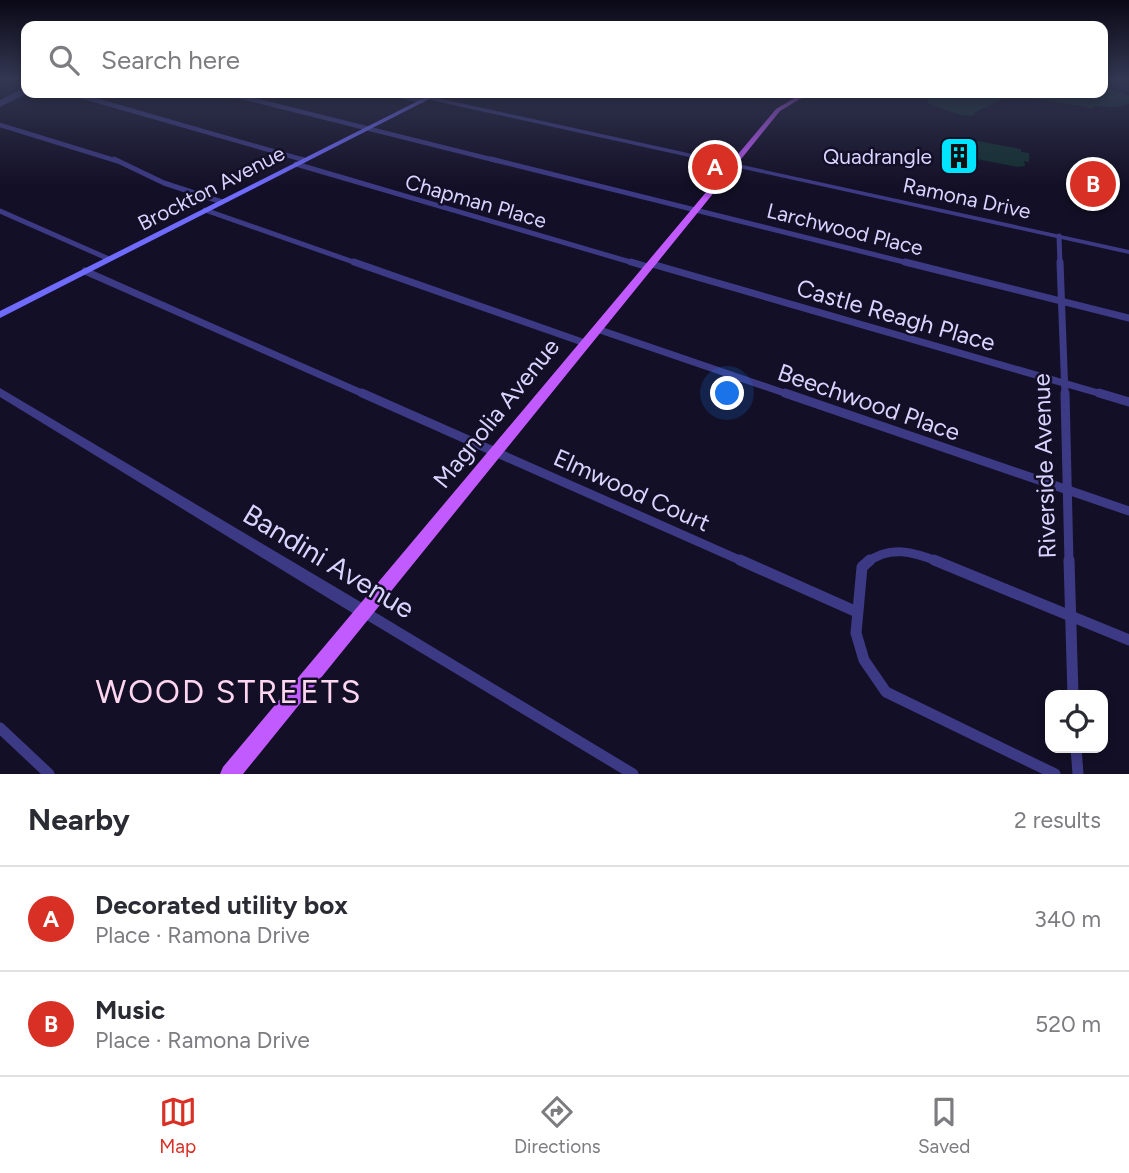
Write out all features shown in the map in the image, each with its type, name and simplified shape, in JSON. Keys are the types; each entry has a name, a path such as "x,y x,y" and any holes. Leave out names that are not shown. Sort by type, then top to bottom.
{"main road":[{"name":"Brockton Avenue","path":"0,315 394,115"},
{"name":"Magnolia Avenue","path":"230,774 775,115"}],"street":[{"name":"Chapman Place","path":"144,115 650,265"},
{"name":"Larchwood Place","path":"316,115 1129,318"},
{"name":"Ramona Drive","path":"501,115 1129,252"},
{"path":"0,125 105,155 164,183 222,202"},
{"path":"205,210 585,343"},
{"path":"0,211 109,259"},
{"name":"Riverside Avenue","path":"1059,236 1069,491 1069,616 1073,690"},
{"name":"Castle Reagh Place","path":"650,265 1129,402"},
{"name":"Elmwood Court","path":"85,271 857,612"},
{"name":"Beechwood Place","path":"597,329 1129,511"},
{"name":"Bandini Avenue","path":"0,392 633,774"},
{"path":"1055,774 887,692 860,654 855,632 862,567 876,554 894,550 926,557 1129,640"},
{"path":"0,728 49,774"},
{"path":"1076,753 1077,774"}],"green space":[{"path":"967,139 1021,149 1021,152 1029,153 1029,162 1024,161 1025,166 1018,167 971,158 972,154 965,153"}],"place":[{"name":"Quadrangle","path":"959,156"},
{"name":"Decorated utility box","path":"715,167"},
{"name":"Music","path":"1093,184"}],"district":[{"name":"WOOD STREETS","path":"229,692"}]}
